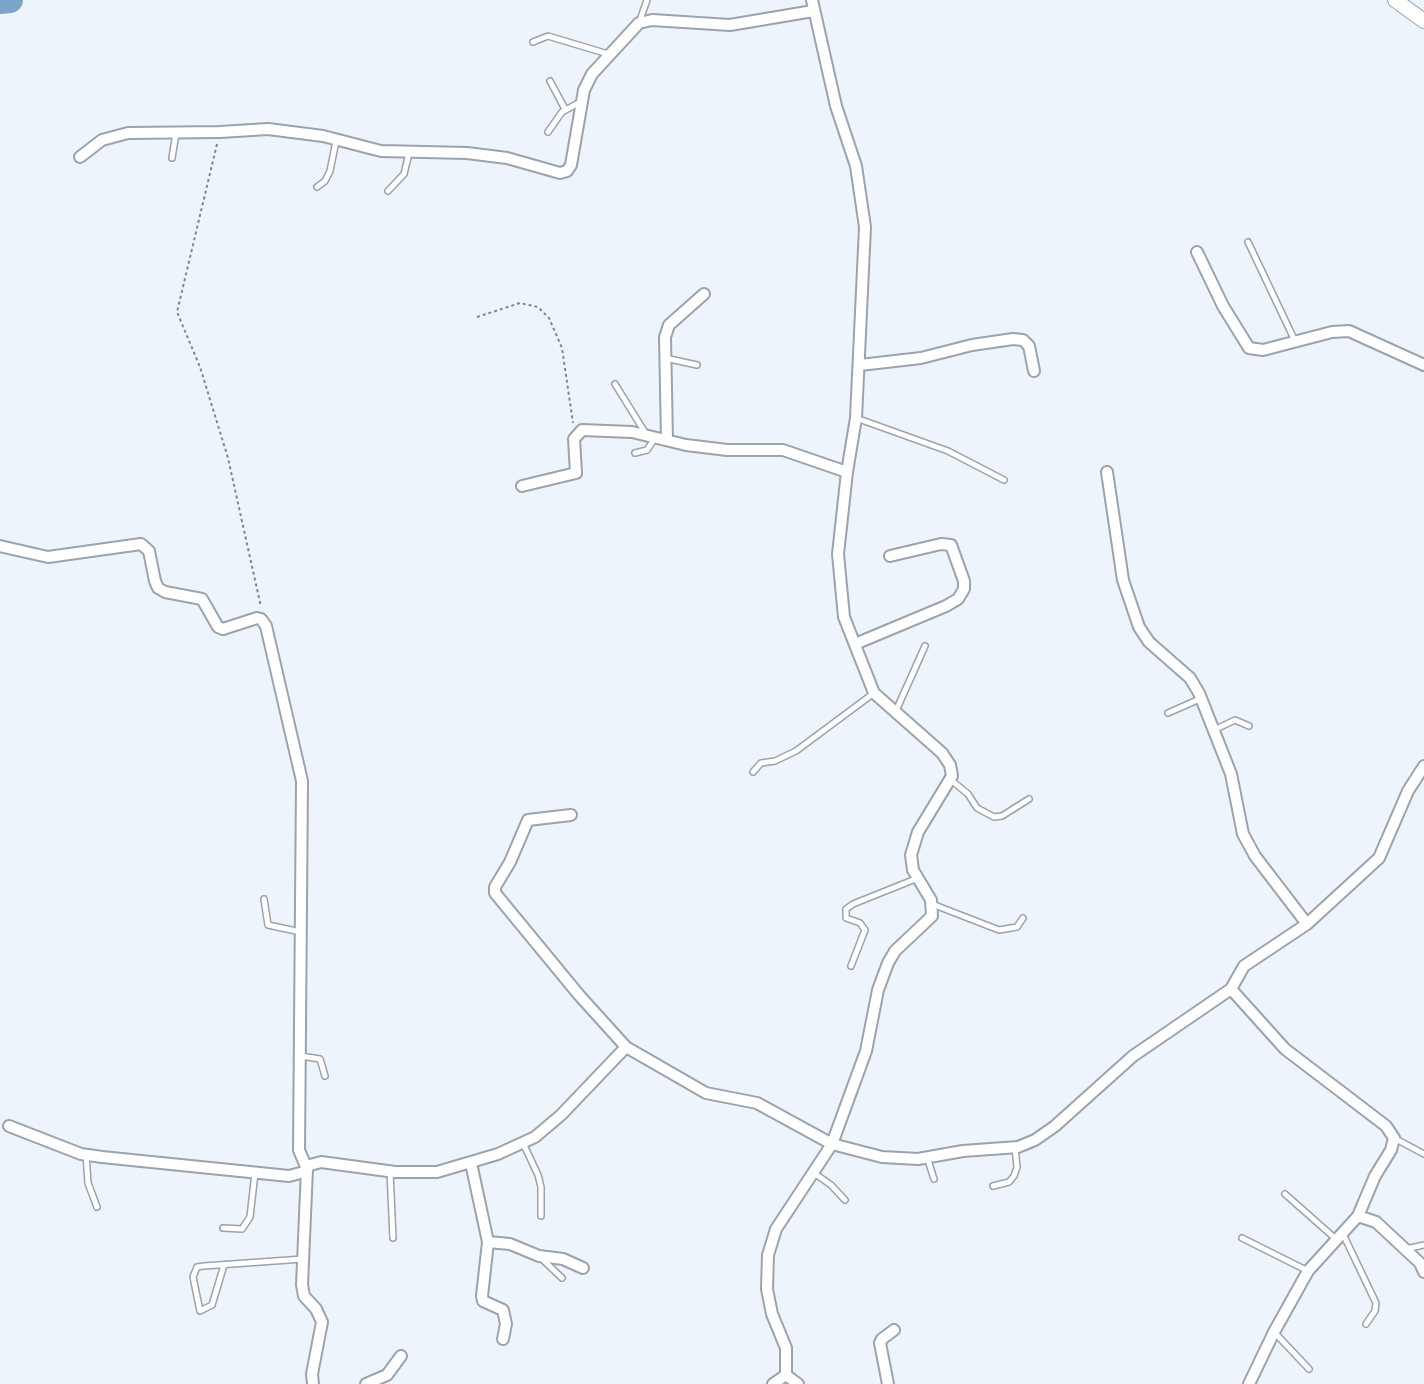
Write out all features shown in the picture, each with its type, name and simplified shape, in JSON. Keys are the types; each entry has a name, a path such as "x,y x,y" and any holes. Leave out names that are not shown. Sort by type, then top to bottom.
{"street":[{"path":"1395,0 1424,21"},
{"path":"80,157 92,146 114,136 176,131 219,132 268,129 381,151 467,153 507,158 560,173 567,171 571,165 577,142 582,101 592,74 639,22 652,20 730,25 812,6 836,106 861,191 865,227 856,418 847,472 838,554 844,617 874,693 942,753 951,768 951,780 913,843 911,861 932,904 930,919 895,951 882,976 866,1051 832,1143 776,1229 768,1255 767,1289 772,1314 786,1348 786,1375"},
{"path":"1197,252 1223,306 1249,348 1263,350 1332,332 1349,331 1424,365"},
{"path":"667,440 663,357 669,325 704,294"},
{"path":"860,365 921,358 972,345 1013,339 1023,340 1029,346 1034,371"},
{"path":"522,486 576,473 574,439 582,430 604,429 727,450 783,450 847,472"},
{"path":"1107,472 1123,580 1139,627 1149,642 1190,678 1202,698 1231,774 1243,834 1255,856 1307,924"},
{"path":"0,546 48,557 141,544 149,551 158,588 165,592 202,599 218,627 226,629 257,618 264,621 302,781 299,1150 307,1169 303,1259 304,1296 316,1309 322,1322 312,1374 313,1384"},
{"path":"855,644 946,606 958,599 964,588 964,581 951,545 941,544 890,556"},
{"path":"572,815 528,820 510,862 495,887 495,893 579,995 626,1047 706,1093 757,1103 832,1143 882,1157 904,1160 963,1151 1015,1147 1035,1140 1055,1126 1133,1056 1231,988 1236,976 1251,960 1307,924 1384,852 1408,790 1424,766"},
{"path":"1231,988 1285,1049 1386,1126 1394,1138 1391,1150 1375,1176 1358,1216 1308,1271 1274,1332 1249,1384"},
{"path":"9,1126 86,1154 255,1173 295,1175 315,1162 390,1172 437,1172 471,1163 523,1143 551,1125 626,1047"},
{"path":"471,1163 488,1242 482,1296 483,1301 503,1310 506,1324 503,1339"},
{"path":"1358,1216 1376,1222 1420,1263 1424,1272"},
{"path":"488,1242 510,1245 539,1256 563,1259 583,1268"},
{"path":"888,1384 880,1343 894,1330"},
{"path":"366,1384 387,1375 401,1356"},
{"path":"773,1384 786,1375"},
{"path":"786,1375 798,1384"}],"lane":[{"path":"639,22 647,0"},
{"path":"533,42 548,36 608,54"},
{"path":"550,81 565,109"},
{"path":"548,132 565,109 582,101"},
{"path":"172,158 176,131"},
{"path":"317,187 325,181 330,171 336,141"},
{"path":"388,191 404,174 409,153"},
{"path":"1248,242 1295,341"},
{"path":"663,357 697,365"},
{"path":"615,384 651,437 647,450 635,453"},
{"path":"856,418 930,444 1004,480"},
{"path":"894,713 925,646"},
{"path":"753,772 761,763 776,761 796,751 874,693"},
{"path":"1168,714 1202,698"},
{"path":"1214,730 1234,720 1249,726"},
{"path":"951,780 968,794 977,808 994,817 1002,816 1029,799"},
{"path":"850,966 865,930 860,923 846,918 846,909 853,904 918,878"},
{"path":"264,899 268,925 301,932"},
{"path":"932,904 999,930 1017,927 1023,918"},
{"path":"301,1056 320,1059 325,1076"},
{"path":"1394,1138 1424,1154"},
{"path":"523,1143 542,1187 541,1215"},
{"path":"993,1186 1009,1182 1014,1176 1017,1167 1015,1147"},
{"path":"86,1154 88,1183 98,1207"},
{"path":"927,1157 934,1179"},
{"path":"390,1172 393,1238"},
{"path":"223,1228 242,1229 250,1217 255,1173"},
{"path":"814,1173 831,1185 845,1200"},
{"path":"1285,1194 1340,1237 1376,1303 1375,1311 1366,1324"},
{"path":"1242,1238 1308,1271"},
{"path":"1406,1249 1424,1245"},
{"path":"539,1256 562,1278"},
{"path":"224,1265 212,1305 200,1311 194,1289 195,1270 224,1265 303,1259"},
{"path":"1274,1332 1309,1369"}],"path":[{"path":"219,132 177,312 200,367 228,458 264,621"},
{"path":"477,317 520,303 538,307 549,318 562,348 571,419 582,430"}],"waterway":[{"path":"0,1 10,0"}]}
